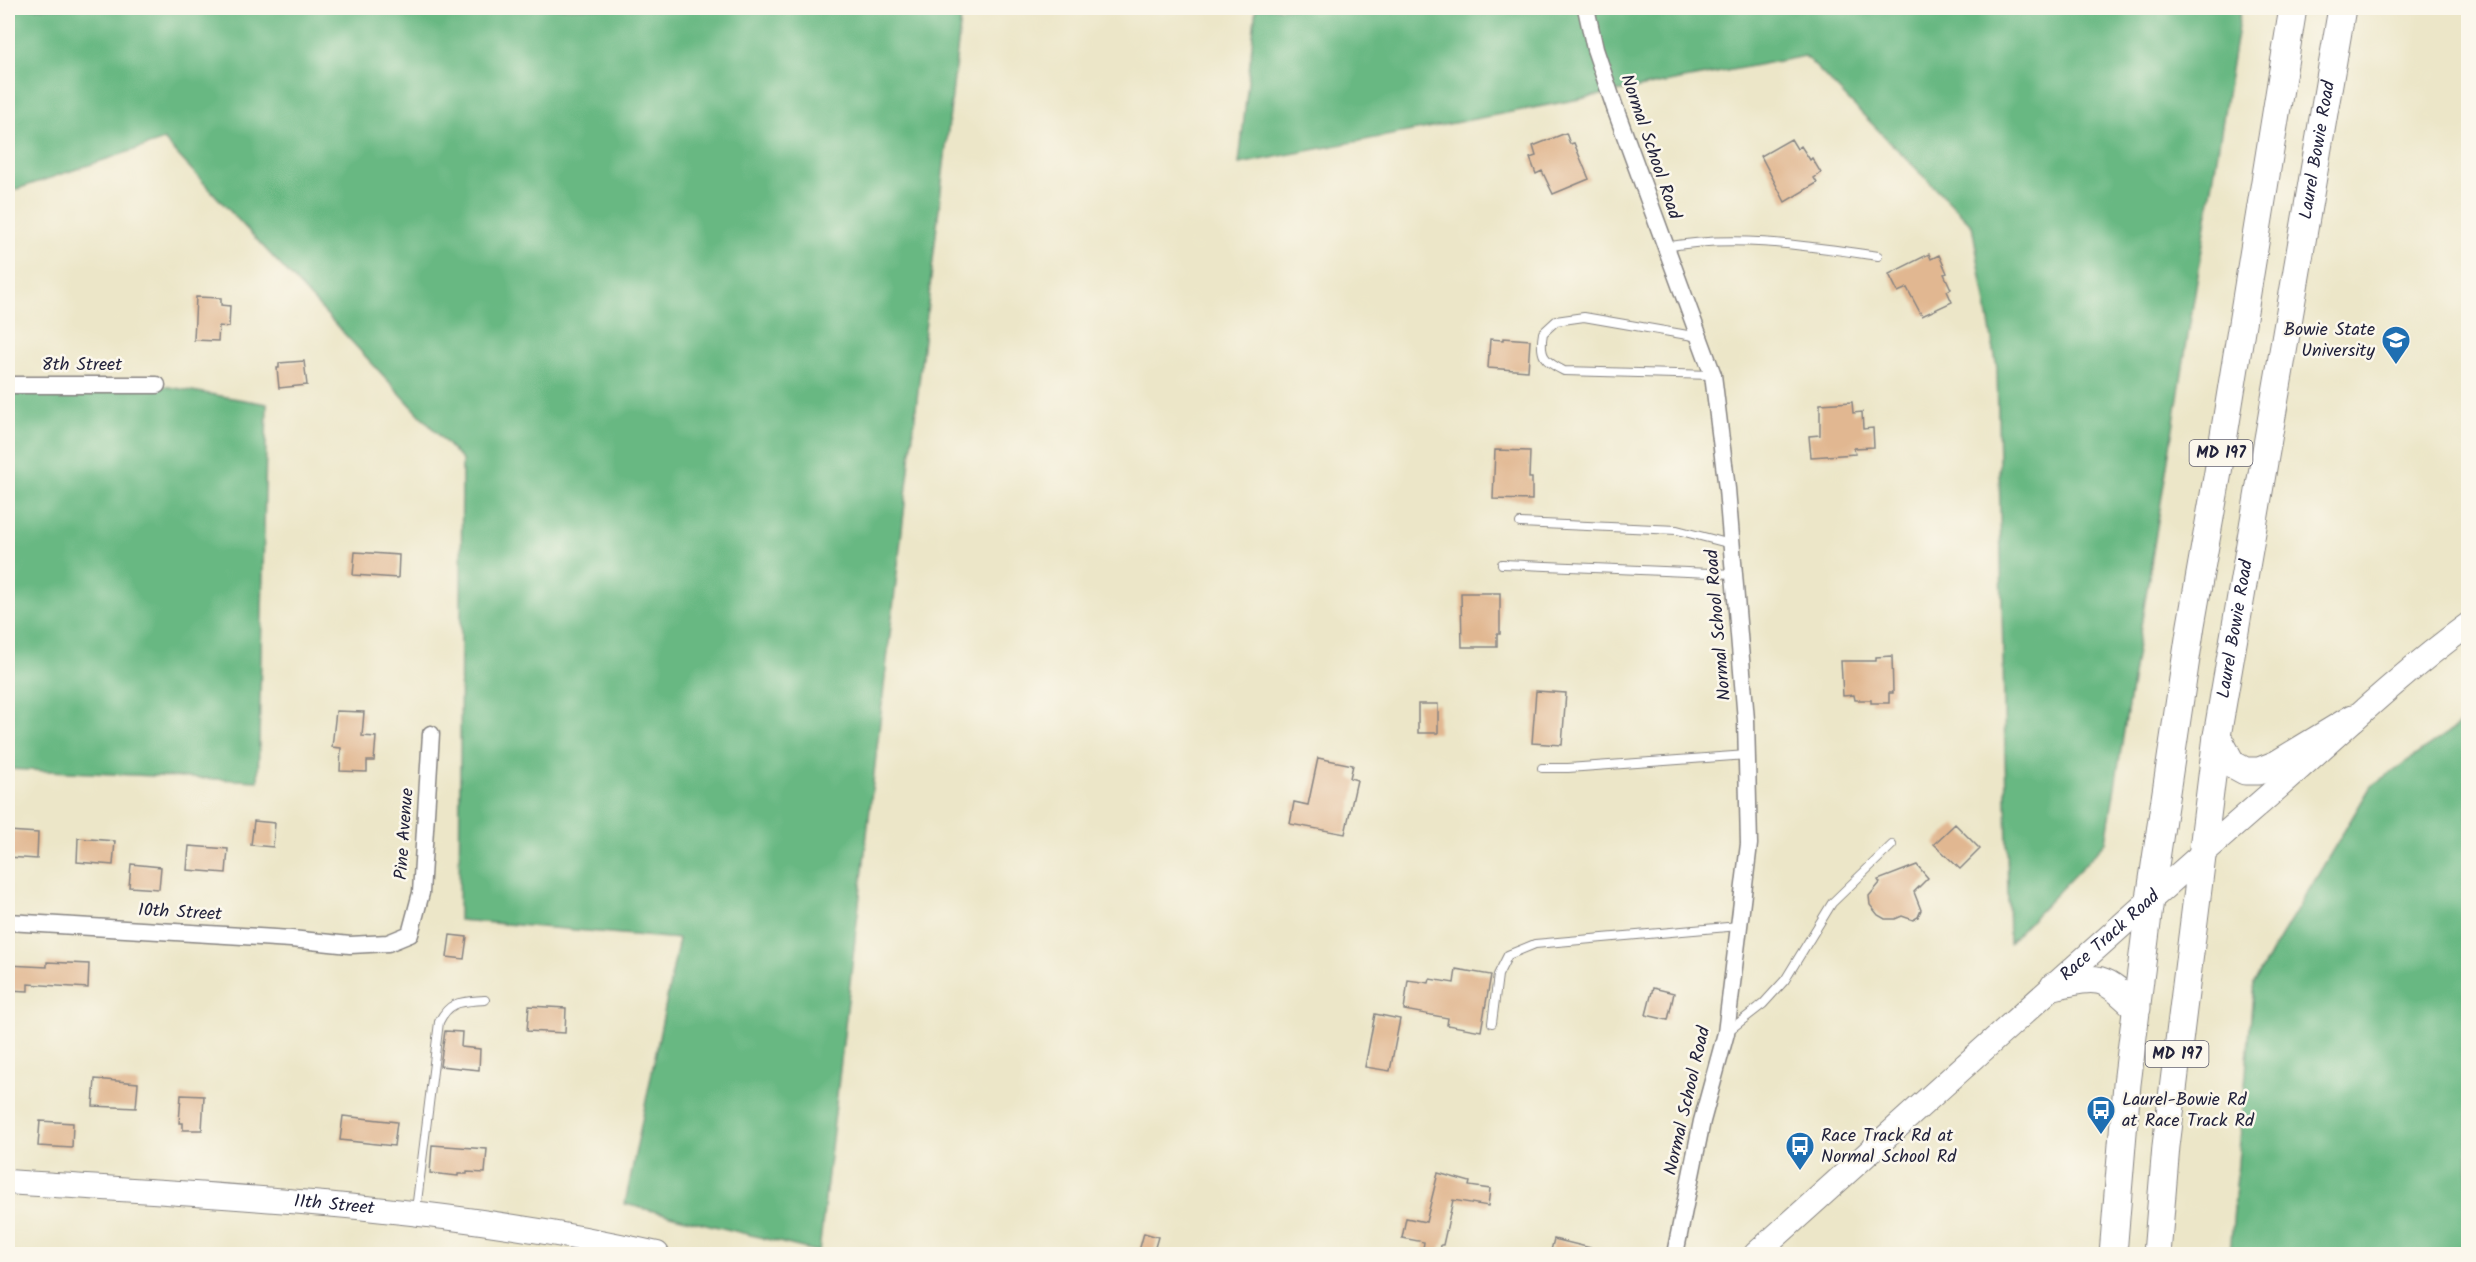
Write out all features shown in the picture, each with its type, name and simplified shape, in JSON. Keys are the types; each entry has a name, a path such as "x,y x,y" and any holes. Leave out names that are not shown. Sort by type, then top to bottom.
{"main road":[{"name":"MD 197","path":"2113,1254 2127,1084 2150,899 2191,625 2293,8"},
{"name":"Laurel Bowie Road","path":"2157,1254 2166,1146 2217,736 2343,8"},
{"name":"Race Track Road","path":"1756,1254 2150,899 2294,774 2353,718 2432,652 2469,625"},
{"path":"2217,736 2232,764 2245,771 2259,771 2277,764 2353,718"},
{"path":"2054,986 2088,978 2111,984 2137,1008"},
{"name":"11th Street","path":"8,1182 217,1195 416,1214 546,1232 657,1254"}],"street":[{"name":"Normal School Road","path":"1586,8 1595,49 1612,101 1713,375 1734,574 1747,755 1749,844 1726,1033 1701,1121 1675,1254"},
{"name":"8th Street","path":"8,385 157,385"},
{"name":"Pine Avenue","path":"410,934 421,892 431,735"},
{"name":"10th Street","path":"8,922 291,939 350,945 388,943 410,934"}],"lane":[{"path":"1665,247 1728,241 1779,243 1878,256"},
{"path":"1699,337 1584,317 1556,321 1543,333 1540,349 1548,363 1564,371 1713,375"},
{"path":"1520,523 1677,530 1731,544"},
{"path":"1502,564 1734,574"},
{"path":"1542,768 1747,755"},
{"path":"1726,1033 1763,1004 1785,980 1832,903 1892,845"},
{"path":"1492,1023 1498,975 1508,955 1535,944 1739,926"},
{"path":"416,1214 439,1022 445,1010 455,1003 485,1000"}],"green space":[{"path":"8,8 962,8 819,1252 625,1204 679,939 459,920 462,460 164,140 8,192"},
{"path":"1256,8 2241,8 2106,842 2009,943 1997,368 1972,225 1805,56 1239,164"},
{"path":"157,385 267,404 258,781 8,769 8,387"},
{"path":"2468,719 2468,1254 2230,1254 2254,982 2371,786"}],"building":[{"path":"1566,133 1570,144 1574,143 1589,179 1553,194 1542,171 1536,174 1530,158 1536,156 1533,146"},
{"path":"1791,139 1797,149 1801,146 1810,160 1812,158 1821,173 1814,178 1817,183 1785,202 1761,156"},
{"path":"1929,254 1931,259 1939,255 1947,273 1944,274 1951,289 1947,291 1952,302 1922,316 1907,288 1898,292 1889,274"},
{"path":"196,297 221,298 221,305 230,306 229,327 219,326 218,341 194,340"},
{"path":"1503,338 1530,340 1528,371 1488,368 1490,339 1503,340"},
{"path":"304,361 307,385 279,388 277,368 279,368 279,363"},
{"path":"1852,402 1853,413 1862,412 1863,429 1873,428 1874,447 1854,448 1855,454 1811,457 1809,436 1820,435 1820,404"},
{"path":"1495,450 1530,451 1529,478 1532,478 1532,500 1493,499"},
{"path":"355,552 399,555 398,578 353,575"},
{"path":"1461,593 1500,593 1500,634 1497,634 1497,647 1462,647"},
{"path":"1892,656 1893,693 1889,693 1889,703 1871,703 1871,700 1855,700 1854,695 1843,696 1841,661 1876,661 1876,657"},
{"path":"1536,691 1566,693 1562,745 1532,743"},
{"path":"1418,704 1438,704 1438,733 1418,733"},
{"path":"336,711 364,712 362,736 376,737 374,761 367,761 367,772 340,771 341,748 332,747"},
{"path":"1318,758 1353,765 1350,778 1357,780 1345,834 1290,824 1294,802 1308,805"},
{"path":"254,821 275,823 273,847 251,845"},
{"path":"1955,824 1980,849 1960,869 1934,844"},
{"path":"8,831 38,833 37,859 8,857"},
{"path":"78,838 115,841 113,865 77,862"},
{"path":"189,846 228,849 226,873 187,870"},
{"path":"131,864 161,867 159,889 129,887"},
{"path":"1917,865 1928,878 1914,892 1921,910 1918,917 1913,920 1902,916 1885,919 1878,915 1870,905 1869,896 1880,883 1878,880"},
{"path":"450,935 467,937 464,959 447,957"},
{"path":"47,962 89,964 88,988 28,984 28,991 8,990 8,965 47,967"},
{"path":"1456,969 1491,975 1481,1031 1447,1025 1448,1018 1404,1010 1408,980 1429,983 1430,979 1454,983"},
{"path":"1653,988 1674,993 1668,1020 1646,1015"},
{"path":"529,1006 566,1008 565,1033 527,1031"},
{"path":"1375,1014 1400,1019 1390,1071 1365,1067"},
{"path":"445,1031 462,1032 461,1047 480,1049 479,1070 440,1066"},
{"path":"95,1079 138,1083 136,1108 93,1106"},
{"path":"181,1095 204,1096 202,1130 183,1130 183,1123 179,1123"},
{"path":"343,1116 397,1122 394,1146 340,1140"},
{"path":"40,1121 73,1123 72,1148 38,1146"},
{"path":"432,1145 487,1149 485,1173 467,1172 467,1174 458,1174 458,1176 430,1173"},
{"path":"1438,1173 1470,1182 1469,1186 1490,1189 1488,1206 1453,1200 1440,1252 1423,1249 1424,1242 1402,1238 1406,1218 1426,1222"},
{"path":"1144,1233 1158,1237 1153,1254 1139,1251"},
{"path":"1554,1239 1595,1249 1594,1254 1550,1254"}],"place":[{"name":"Bowie State University","path":"2396,366"},
{"name":"Laurel-Bowie Rd at Race Track Rd","path":"2101,1136"},
{"name":"Race Track Rd at Normal School Rd","path":"1800,1172"}]}
